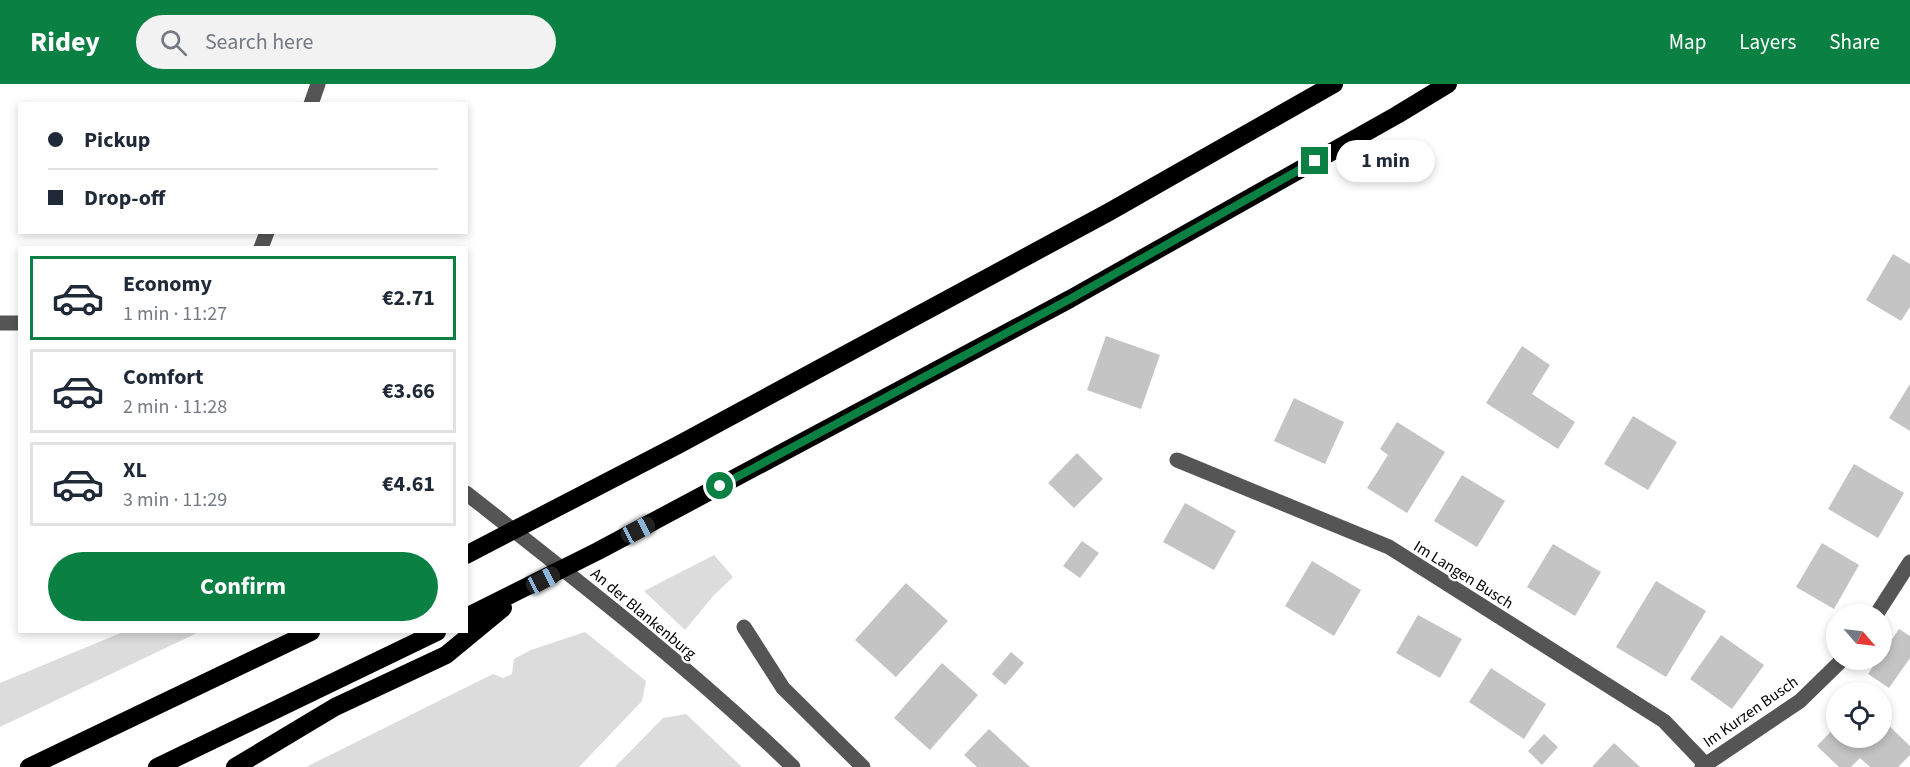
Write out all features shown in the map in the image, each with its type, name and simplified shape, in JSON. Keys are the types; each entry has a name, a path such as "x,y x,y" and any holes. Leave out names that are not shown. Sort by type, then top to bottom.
{"highway":[{"path":"469,554 678,446 1088,224 1334,84"},
{"path":"468,616 598,551 1070,299 1448,84"},
{"path":"235,767 335,707 446,655 525,589"},
{"path":"29,767 309,633"},
{"path":"157,767 435,633"}],"street":[{"path":"312,102 318,84"},
{"path":"0,323 18,323"},
{"name":"Im Langen Busch","path":"1177,460 1389,547 1664,721 1704,766"},
{"name":"An der Blankenburg","path":"468,495 619,613 793,767"},
{"path":"1883,604 1910,562"},
{"path":"744,627 783,688 863,767"},
{"name":"Im Kurzen Busch","path":"1704,766 1800,701 1832,670"}],"shaded area":[{"path":"714,555 733,577 714,595 685,630 644,591"},
{"path":"585,632 646,681 642,701 579,767 306,767 493,674 503,678 512,674 514,659 531,650"},
{"path":"121,633 197,633 0,727 0,683"},
{"path":"686,714 742,767 615,767 663,718"}],"building":[{"path":"1893,254 1910,264 1910,307 1901,321 1866,300"},
{"path":"1106,336 1160,355 1141,409 1087,390"},
{"path":"1522,346 1550,365 1532,394 1575,422 1558,449 1486,403"},
{"path":"1910,384 1910,431 1889,418"},
{"path":"1294,398 1344,422 1325,464 1274,441"},
{"path":"1633,416 1677,442 1648,490 1604,464"},
{"path":"1397,422 1445,452 1407,513 1367,488 1388,455 1380,449"},
{"path":"1077,453 1103,479 1074,508 1048,483"},
{"path":"1854,464 1904,493 1878,538 1828,509"},
{"path":"1462,475 1505,501 1477,547 1434,521"},
{"path":"1185,503 1236,531 1214,570 1163,542"},
{"path":"1082,541 1099,553 1080,578 1063,566"},
{"path":"1822,543 1859,565 1837,604 1826,604 1796,587"},
{"path":"1553,544 1601,572 1575,616 1527,587"},
{"path":"1312,561 1361,590 1334,636 1285,606"},
{"path":"1656,581 1706,611 1666,677 1616,647"},
{"path":"906,583 948,621 896,677 855,640"},
{"path":"1418,615 1462,639 1440,678 1396,653"},
{"path":"1899,629 1910,636 1910,658 1892,684 1880,682 1868,674 1871,670 1892,670 1892,639"},
{"path":"1721,635 1764,665 1732,709 1690,679"},
{"path":"1011,652 1024,663 1005,685 992,674"},
{"path":"942,663 978,695 930,750 894,718"},
{"path":"1491,668 1546,704 1524,739 1469,702"},
{"path":"989,729 1030,767 977,767 964,755"},
{"path":"1892,729 1910,746 1910,755 1898,767 1870,767 1860,758 1851,767 1839,767 1817,746 1826,737 1826,748 1892,748"},
{"path":"1544,734 1558,747 1542,765 1528,751"},
{"path":"1614,743 1640,767 1592,767"}],"route":[{"path":"720,486 1070,299 1315,161"}]}
